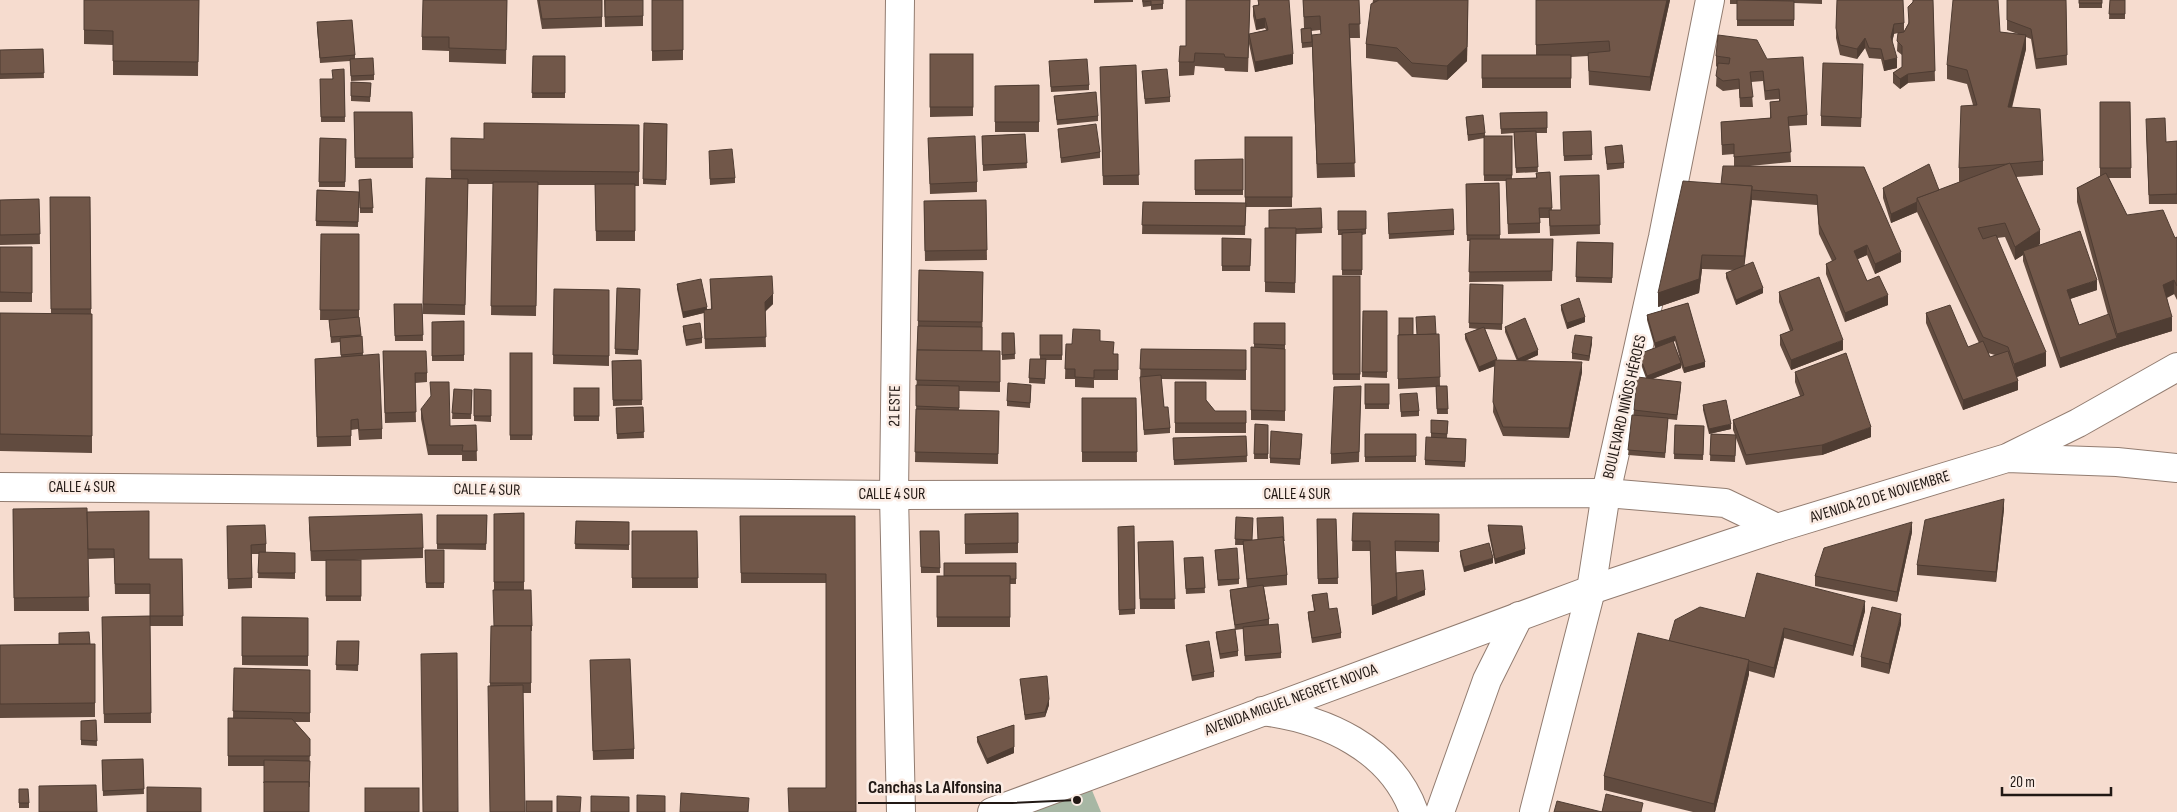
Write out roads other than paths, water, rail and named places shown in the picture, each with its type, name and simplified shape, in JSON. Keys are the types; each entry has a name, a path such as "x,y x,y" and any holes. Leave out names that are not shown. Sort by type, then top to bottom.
{"street":[{"name":"21 ESTE","path":"900,0 894,495 901,812"},
{"name":"BOULEVARD NIÑOS HÉROES","path":"1534,812 1591,590 1606,493 1663,237 1710,0"},
{"path":"2007,458 2078,423 2177,367"},
{"name":"AVENIDA 20 DE NOVIEMBRE","path":"1591,590 1777,528 2007,458 2117,462 2177,468"},
{"name":"CALLE 4 SUR","path":"0,487 894,495 1606,493 1725,503 1777,528"},
{"name":"AVENIDA MIGUEL NEGRETE NOVOA","path":"992,812 1591,590"},
{"path":"1440,812 1487,680 1519,616"},
{"path":"1261,711 1289,714 1317,722 1351,739 1367,750 1385,767 1400,786 1414,812"}],"place":[{"name":"Canchas La Alfonsina","path":"1077,800"}]}
